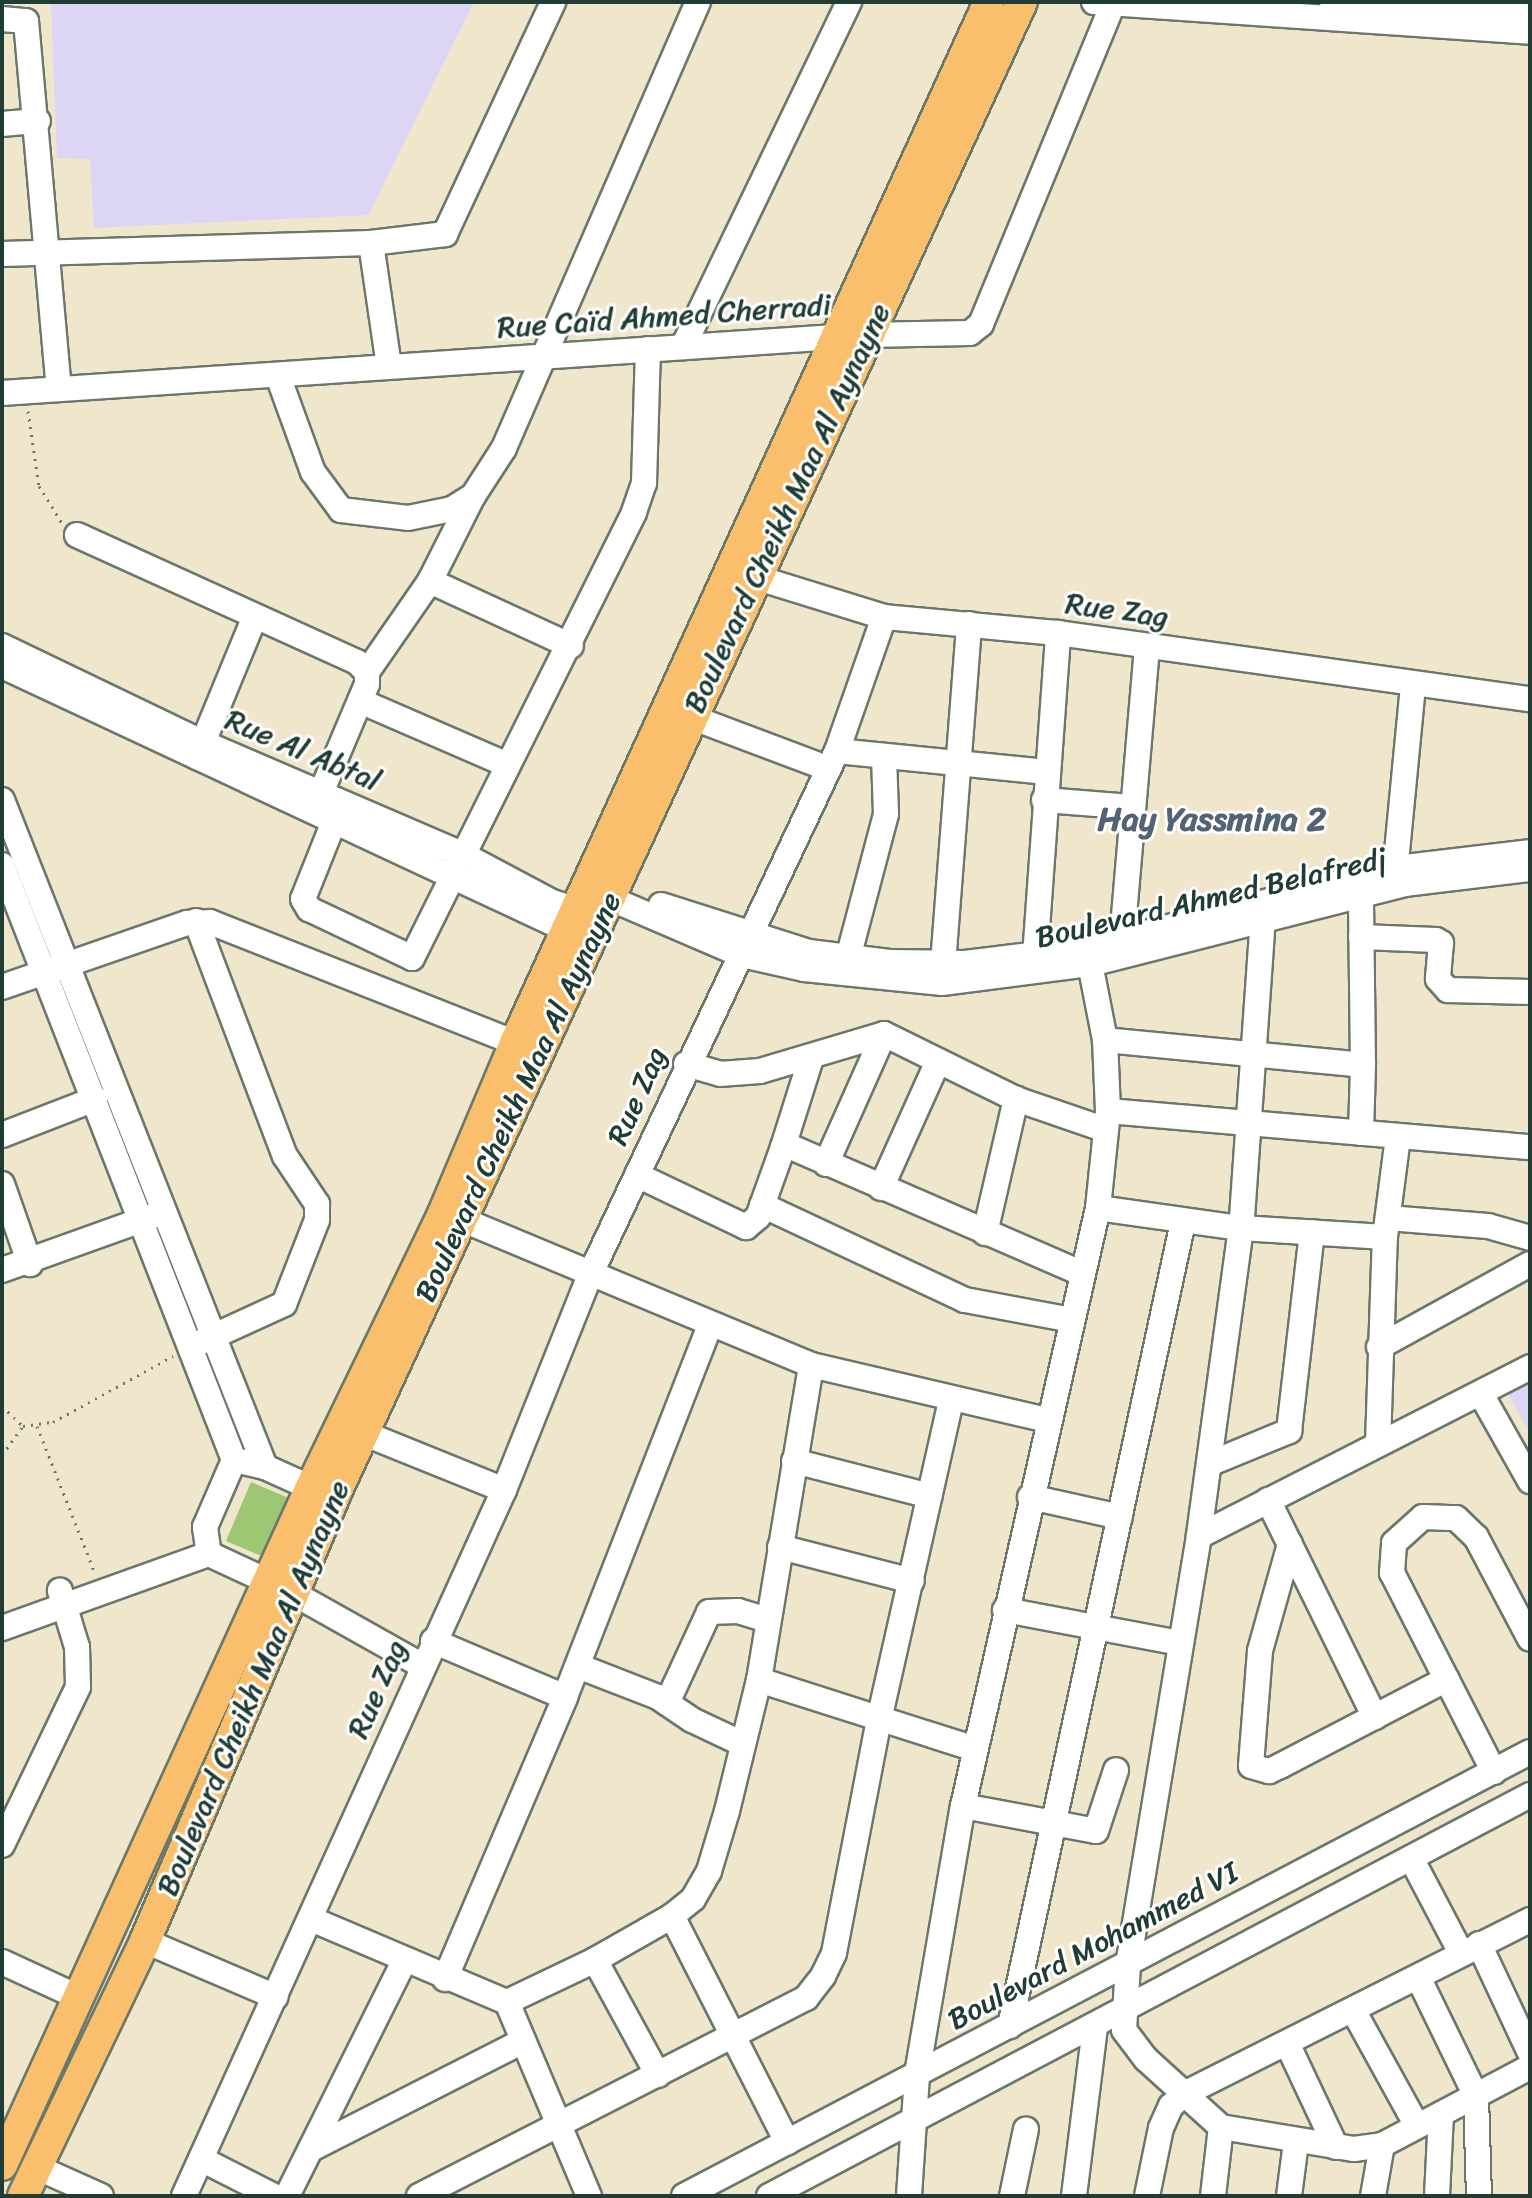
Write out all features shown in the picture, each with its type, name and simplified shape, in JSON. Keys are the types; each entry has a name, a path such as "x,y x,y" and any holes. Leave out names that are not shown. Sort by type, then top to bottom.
{"main road":[{"name":"Boulevard Cheikh Maa Al Aynayne","path":"2,2165 76,1996 280,1586 515,1043 989,2"},
{"name":"Boulevard Cheikh Maa Al Aynayne","path":"322,1493 363,1433 618,897 691,717 865,335 1022,2"},
{"name":"Boulevard Cheikh Maa Al Aynayne","path":"23,2196 145,1941 280,1586"}],"street":[{"path":"2,254 371,243 440,236 450,229 553,2"},
{"path":"412,958 309,909 303,899 323,807 367,672 430,581 473,496 504,448 540,356 698,2"},
{"path":"683,347 849,2"},
{"path":"1332,2 1530,15"},
{"path":"1107,3 1530,32"},
{"name":"Rue Caïd Ahmed Cherradi","path":"14,392 865,335 957,335 981,324 1107,3"},
{"path":"2,19 26,21 38,121 59,389"},
{"path":"2,124 38,121"},
{"path":"371,243 389,367"},
{"path":"397,995 455,862 571,646 644,483 648,349"},
{"path":"278,376 321,488 341,510 408,518 452,509 473,496"},
{"path":"77,535 254,619 357,662 367,672"},
{"path":"755,577 884,617"},
{"path":"430,581 571,646"},
{"name":"Rue Zag","path":"184,2196 311,1919 421,1665 504,1490 590,1275 686,1064 748,945 833,760 884,617 1058,633 1413,686 1530,699"},
{"path":"200,751 254,619"},
{"path":"943,973 969,624"},
{"path":"1035,957 1058,633"},
{"name":"Rue Al Abtal","path":"2,646 200,751"},
{"path":"1122,939 1147,646"},
{"name":"Rue Al Abtal","path":"2,666 323,807 552,902 573,920"},
{"path":"1394,878 1413,686"},
{"path":"360,701 508,765"},
{"path":"691,717 833,760 884,756 1047,772"},
{"path":"848,958 886,814 884,756"},
{"path":"2,800 68,964 151,1217"},
{"path":"1044,800 1132,807"},
{"name":"Boulevard Ahmed Belafredj","path":"618,897 665,907 804,969 943,973 1089,956 1394,878 1530,852"},
{"path":"2,865 95,1099 151,1217 201,1342 265,1467"},
{"name":"Boulevard Ahmed Belafredj","path":"748,945 943,973 1035,957 1089,956 1122,939 1361,895 1394,878 1530,869"},
{"path":"1361,895 1361,1133"},
{"path":"1263,912 1252,1123 1241,1228 1199,1536 1122,2011 1132,2043 1221,2127 1296,2142 1336,2147 1382,2145 1530,2067"},
{"path":"196,921 285,1156 317,1204 317,1220 284,1304 201,1342"},
{"path":"2,987 196,921 232,928 515,1043"},
{"path":"1361,937 1436,940 1441,943 1438,979 1448,990 1530,992"},
{"path":"909,2196 917,2074 963,1806 1047,1420 1098,1208 1107,1120 1105,1040 1089,956"},
{"path":"686,1064 735,1075 811,1058 884,1034 1016,1099 1107,1120 1252,1123 1530,1147"},
{"path":"826,1164 884,1034"},
{"path":"1105,1040 1363,1065"},
{"path":"637,1175 733,1225 746,1227 762,1205 791,1150 811,1058"},
{"path":"881,1188 938,1061"},
{"path":"2,1135 95,1099"},
{"path":"985,1233 1016,1099"},
{"path":"1378,1444 1379,1347 1386,1228 1398,1137"},
{"path":"791,1150 1083,1274"},
{"path":"2,1184 30,1264"},
{"path":"762,1205 965,1300 1072,1320"},
{"path":"1098,1208 1241,1228 1312,1232 1488,1226 1530,1238"},
{"path":"2,1270 30,1264 151,1217"},
{"path":"463,1220 710,1326 811,1365 951,1401 1047,1420"},
{"path":"1010,2026 1050,1823 1183,1222"},
{"path":"1209,1464 1289,1431 1312,1232"},
{"path":"1379,1347 1530,1264"},
{"path":"445,1979 578,1666 710,1326"},
{"path":"201,1342 234,1460 211,1552"},
{"path":"311,1919 445,1979 507,2002 595,1960 672,1916 693,1899 709,1871 759,1680 811,1365"},
{"path":"1199,1536 1530,1367"},
{"path":"1481,1394 1530,1481"},
{"path":"419,2196 806,1998 834,1953 879,1720 951,1401"},
{"path":"363,1433 504,1490"},
{"path":"234,1460 265,1467 322,1493"},
{"path":"794,1461 930,1496"},
{"path":"1030,1497 1120,1517"},
{"path":"1268,1500 1375,1717"},
{"path":"1494,1772 1392,1573 1394,1543 1423,1517 1442,1515 1470,1529 1530,1639"},
{"path":"1290,1544 1260,1651 1251,1766 1269,1771 1447,1679"},
{"path":"780,1547 912,1581"},
{"path":"2,1612 62,1598 211,1552"},
{"path":"2,1628 97,1578 211,1552 280,1586 421,1665"},
{"path":"2,1845 78,1687 77,1647 62,1598"},
{"path":"1005,1610 1180,1643"},
{"path":"667,1703 709,1612 738,1611 768,1620"},
{"path":"433,1641 565,1697"},
{"path":"578,1666 667,1703 743,1744"},
{"path":"759,1680 975,1749"},
{"name":"Boulevard Mohammed VI","path":"684,2196 1530,1752"},
{"path":"963,1806 1100,1830 1116,1770"},
{"path":"769,2196 1095,2028 1530,1795"},
{"path":"1411,1858 1470,1949 1530,2053"},
{"path":"672,1916 787,2142"},
{"path":"1147,2196 1161,2128 1171,2106 1184,2094 1530,1920"},
{"path":"145,1941 276,1997"},
{"path":"595,1960 658,2075"},
{"path":"287,2196 404,1961"},
{"path":"2,1962 76,1996"},
{"path":"1418,1977 1476,2096 1479,2196"},
{"path":"507,2002 589,2196"},
{"path":"1353,2010 1417,2126"},
{"path":"1074,2196 1095,2028"},
{"path":"311,2149 523,2041"},
{"path":"1287,2043 1336,2147"},
{"path":"1437,2196 1441,2114"},
{"path":"1213,2196 1221,2127"},
{"path":"1012,2196 1026,2129"},
{"path":"1289,2196 1296,2142"},
{"path":"1373,2196 1382,2145"},
{"path":"201,2159 274,2196"},
{"path":"36,2167 101,2196"}],"path":[{"path":"14,392 39,486 55,519 77,535"},
{"path":"2,1406 23,1426 53,1422 201,1342"},
{"path":"2,1455 23,1426"},
{"path":"37,1426 97,1578"}],"shaded area":[{"path":"51,2 474,2 368,215 94,228 90,159 57,158"},
{"path":"1530,1383 1530,1433 1508,1394"}],"green space":[{"path":"251,1482 293,1500 268,1559 226,1541"}],"district":[{"name":"Hay Yassmina 2","path":"1212,820"}]}
